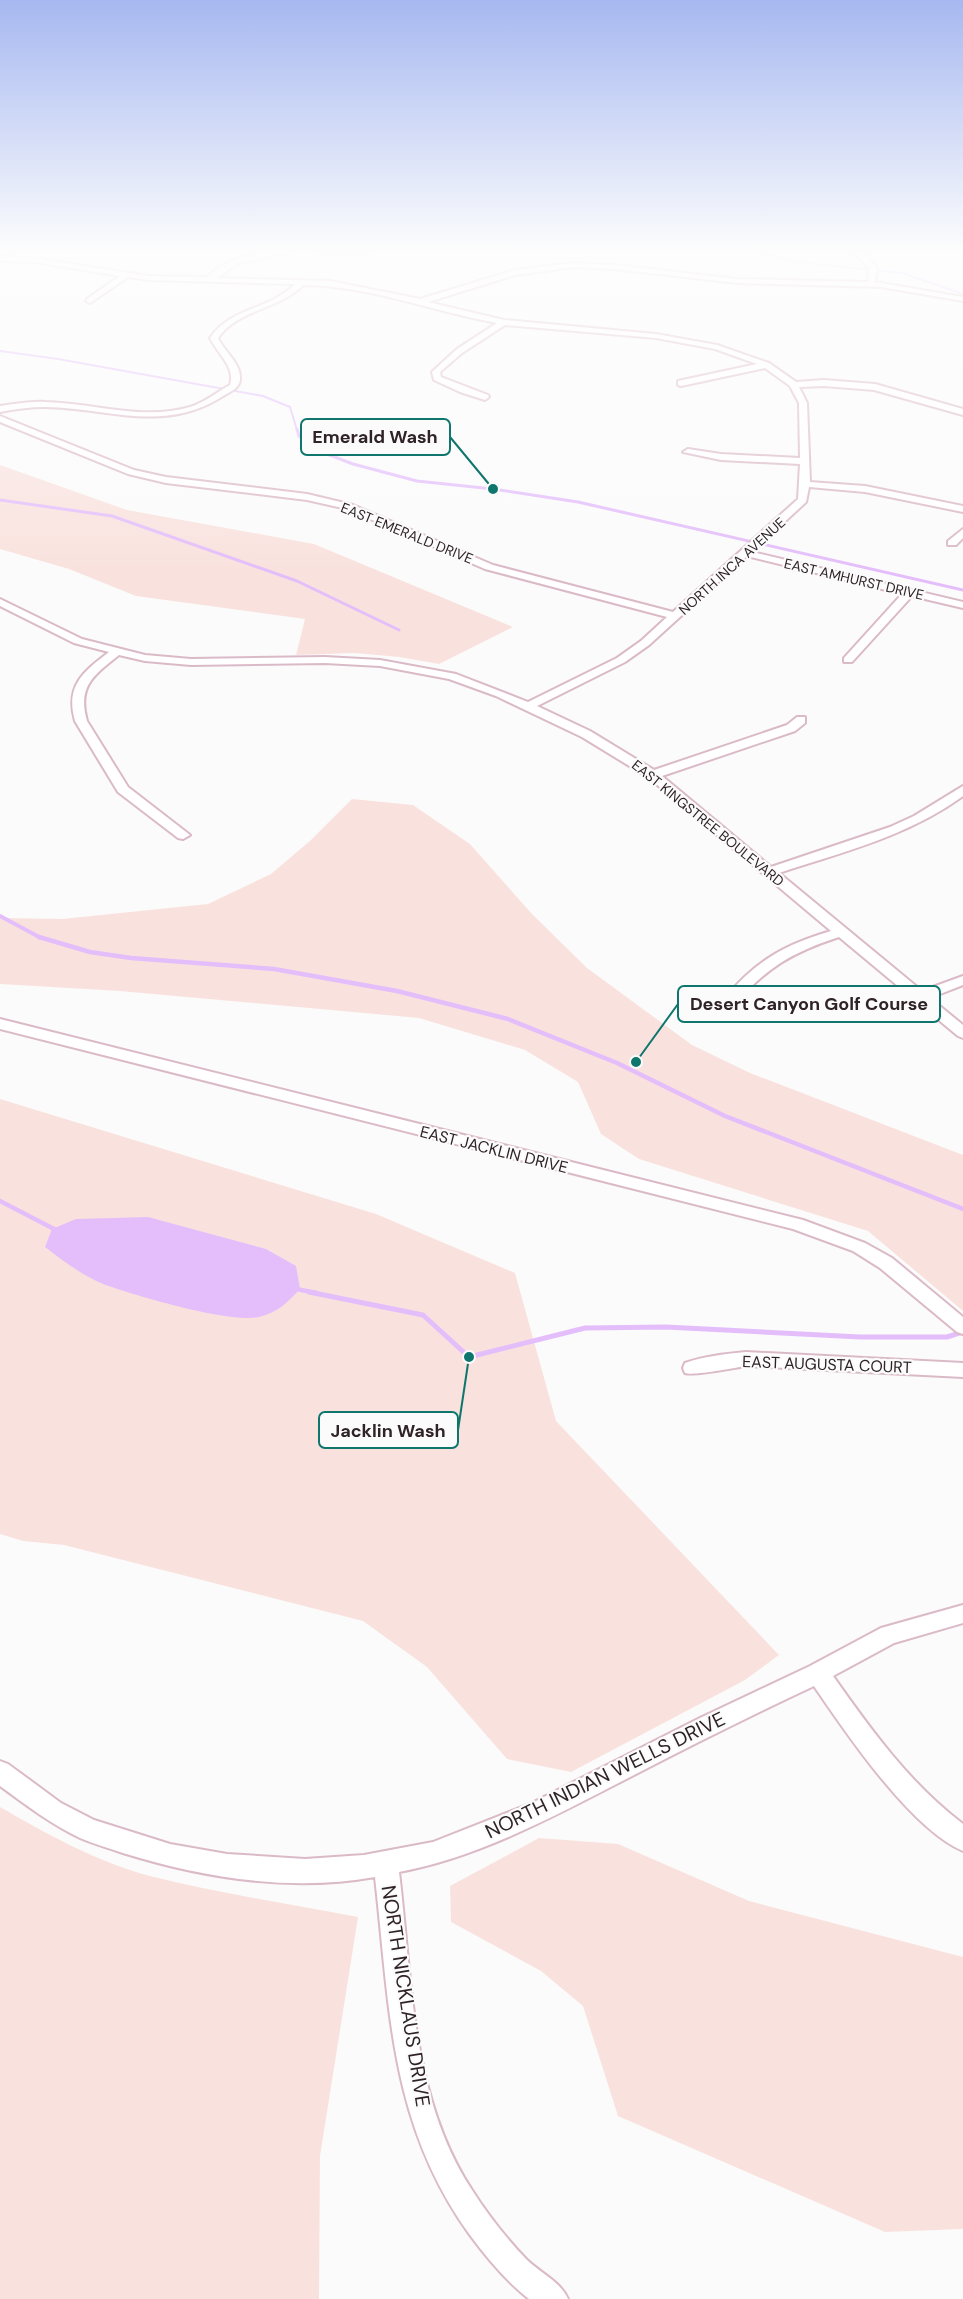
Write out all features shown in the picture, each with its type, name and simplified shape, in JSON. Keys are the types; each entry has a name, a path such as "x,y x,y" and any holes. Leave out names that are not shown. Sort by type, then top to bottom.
{"street":[{"path":"0,409 34,404 150,416 198,407 234,386 237,381 237,376 225,358"},
{"path":"450,358 436,372 437,378 485,397"},
{"path":"749,358 766,365 794,385 803,403 805,484 865,489 963,509"},
{"path":"681,383 766,365"},
{"path":"794,385 824,383 875,387 963,412"},
{"name":"EAST EMERALD DRIVE","path":"0,420 131,472 166,480 307,497 350,507 489,567 676,616"},
{"path":"688,452 721,457 803,461"},
{"name":"NORTH INCA AVENUE","path":"528,706 621,660 645,643 803,500 805,484"},
{"path":"952,543 963,532"},
{"name":"EAST AMHURST DRIVE","path":"745,553 963,605"},
{"path":"848,660 909,592"},
{"name":"EAST KINGSTREE BOULEVARD","path":"0,602 69,637 116,652 191,663 325,660 397,665 466,680 528,706 605,744 653,775 963,1033"},
{"path":"116,652 82,682 77,694 76,709 123,789 183,836"},
{"path":"653,775 782,732 801,720"},
{"path":"768,872 889,832 931,812 963,790"},
{"path":"730,1001 755,972 777,956 841,933"},
{"path":"920,997 963,980"},
{"name":"EAST JACKLIN DRIVE","path":"0,1024 797,1224 859,1247 886,1263 963,1328"},
{"name":"EAST AUGUSTA COURT","path":"692,1368 716,1362 746,1359 963,1370"},
{"name":"NORTH INDIAN WELLS DRIVE","path":"0,1772 53,1810 89,1830 170,1856 227,1866 305,1871 386,1864 433,1854 540,1811 708,1725 818,1673 889,1635 963,1614"},
{"path":"818,1673 888,1771 918,1801 963,1839"},
{"name":"NORTH NICKLAUS DRIVE","path":"386,1864 403,2010 412,2064 419,2104 434,2146 454,2185 484,2232 511,2264 554,2299"}],"shaded area":[{"path":"0,465 127,510 314,544 513,627 439,664 355,653 296,655 305,619 136,596 69,569 0,549"},
{"path":"352,799 413,805 470,844 532,914 587,968 692,1045 750,1073 963,1155 963,1311 868,1231 639,1159 601,1134 578,1082 525,1050 419,1018 120,991 0,984 0,918 62,919 208,904 271,874 311,840"},
{"path":"0,1099 376,1214 515,1273 556,1421 779,1655 745,1680 571,1772 507,1759 427,1667 363,1621 64,1545 23,1541 0,1534"},
{"path":"148,1217 266,1249 296,1266 300,1289 282,1306 259,1317 246,1318 205,1313 103,1284 80,1272 45,1247 52,1229 76,1219"},
{"path":"0,1807 73,1846 130,1870 201,1888 358,1917 320,2156 319,2299 0,2299"},
{"path":"539,1838 618,1844 749,1901 963,1957 963,2229 885,2232 618,2116 583,2006 541,1971 451,1922 450,1886"}],"waterway":[{"path":"53,358 263,396 290,407 297,430"},
{"path":"297,429 299,436 319,451 353,464 417,481 493,489 578,502 963,590"},
{"path":"0,500 112,516 297,581 399,630"},
{"path":"0,916 39,937"},
{"path":"39,937 90,952 131,958 274,969 397,991 508,1019 617,1063 725,1116 963,1209"},
{"path":"0,1201 56,1230"},
{"path":"296,1289 317,1293"},
{"path":"309,1292 423,1315 469,1357 585,1328 666,1327 860,1337 947,1337 963,1332"}],"place":[{"name":"Emerald Wash","path":"493,489"},
{"name":"Desert Canyon Golf Course","path":"636,1062"},
{"name":"Jacklin Wash","path":"469,1357"}]}
